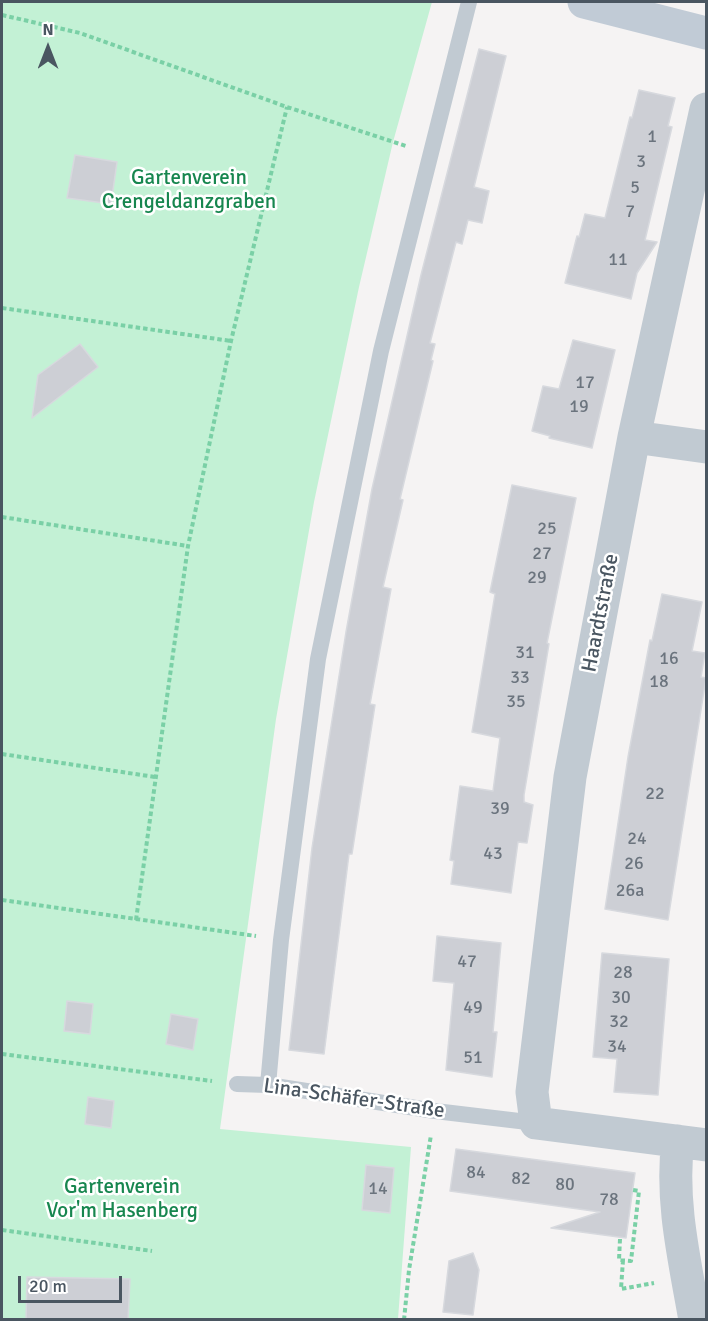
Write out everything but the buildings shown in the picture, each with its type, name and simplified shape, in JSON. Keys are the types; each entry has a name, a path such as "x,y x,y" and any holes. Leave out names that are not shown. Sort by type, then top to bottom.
{"street":[{"path":"596,3 706,33"},
{"name":"Haardtstraße","path":"536,1123 532,1092 570,777 634,437 706,109"},
{"path":"634,437 706,447"},
{"name":"Lina-Schäfer-Straße","path":"536,1123 692,1143"},
{"path":"692,1143 675,1165 687,1277 695,1320"}],"lane":[{"path":"268,1085 281,940 318,659 381,351 469,2"},
{"name":"Lina-Schäfer-Straße","path":"237,1084 268,1085 435,1111 536,1123"}],"path":[{"path":"2,15 80,33 287,107 431,154"},
{"path":"136,920 188,546 231,341 287,107"},
{"path":"2,308 231,341"},
{"path":"2,517 188,546"},
{"path":"2,754 155,777"},
{"path":"2,900 281,940"},
{"name":"Lina-Schäfer-Straße","path":"2,1054 237,1084"},
{"path":"404,1320 409,1270 435,1111"},
{"path":"620,1239 619,1260 631,1261 639,1191 633,1190"},
{"path":"2,1230 152,1251"},
{"path":"623,1260 621,1289 687,1277"}],"green space":[{"name":"Gartenverein Crengeldanzgraben","path":"2,2 432,2 393,142 359,287 314,502 276,719 220,1129 411,1147 398,1319 2,1320"}],"park label":[{"name":"Gartenverein Vor'm Hasenberg","path":"122,1199"}]}
